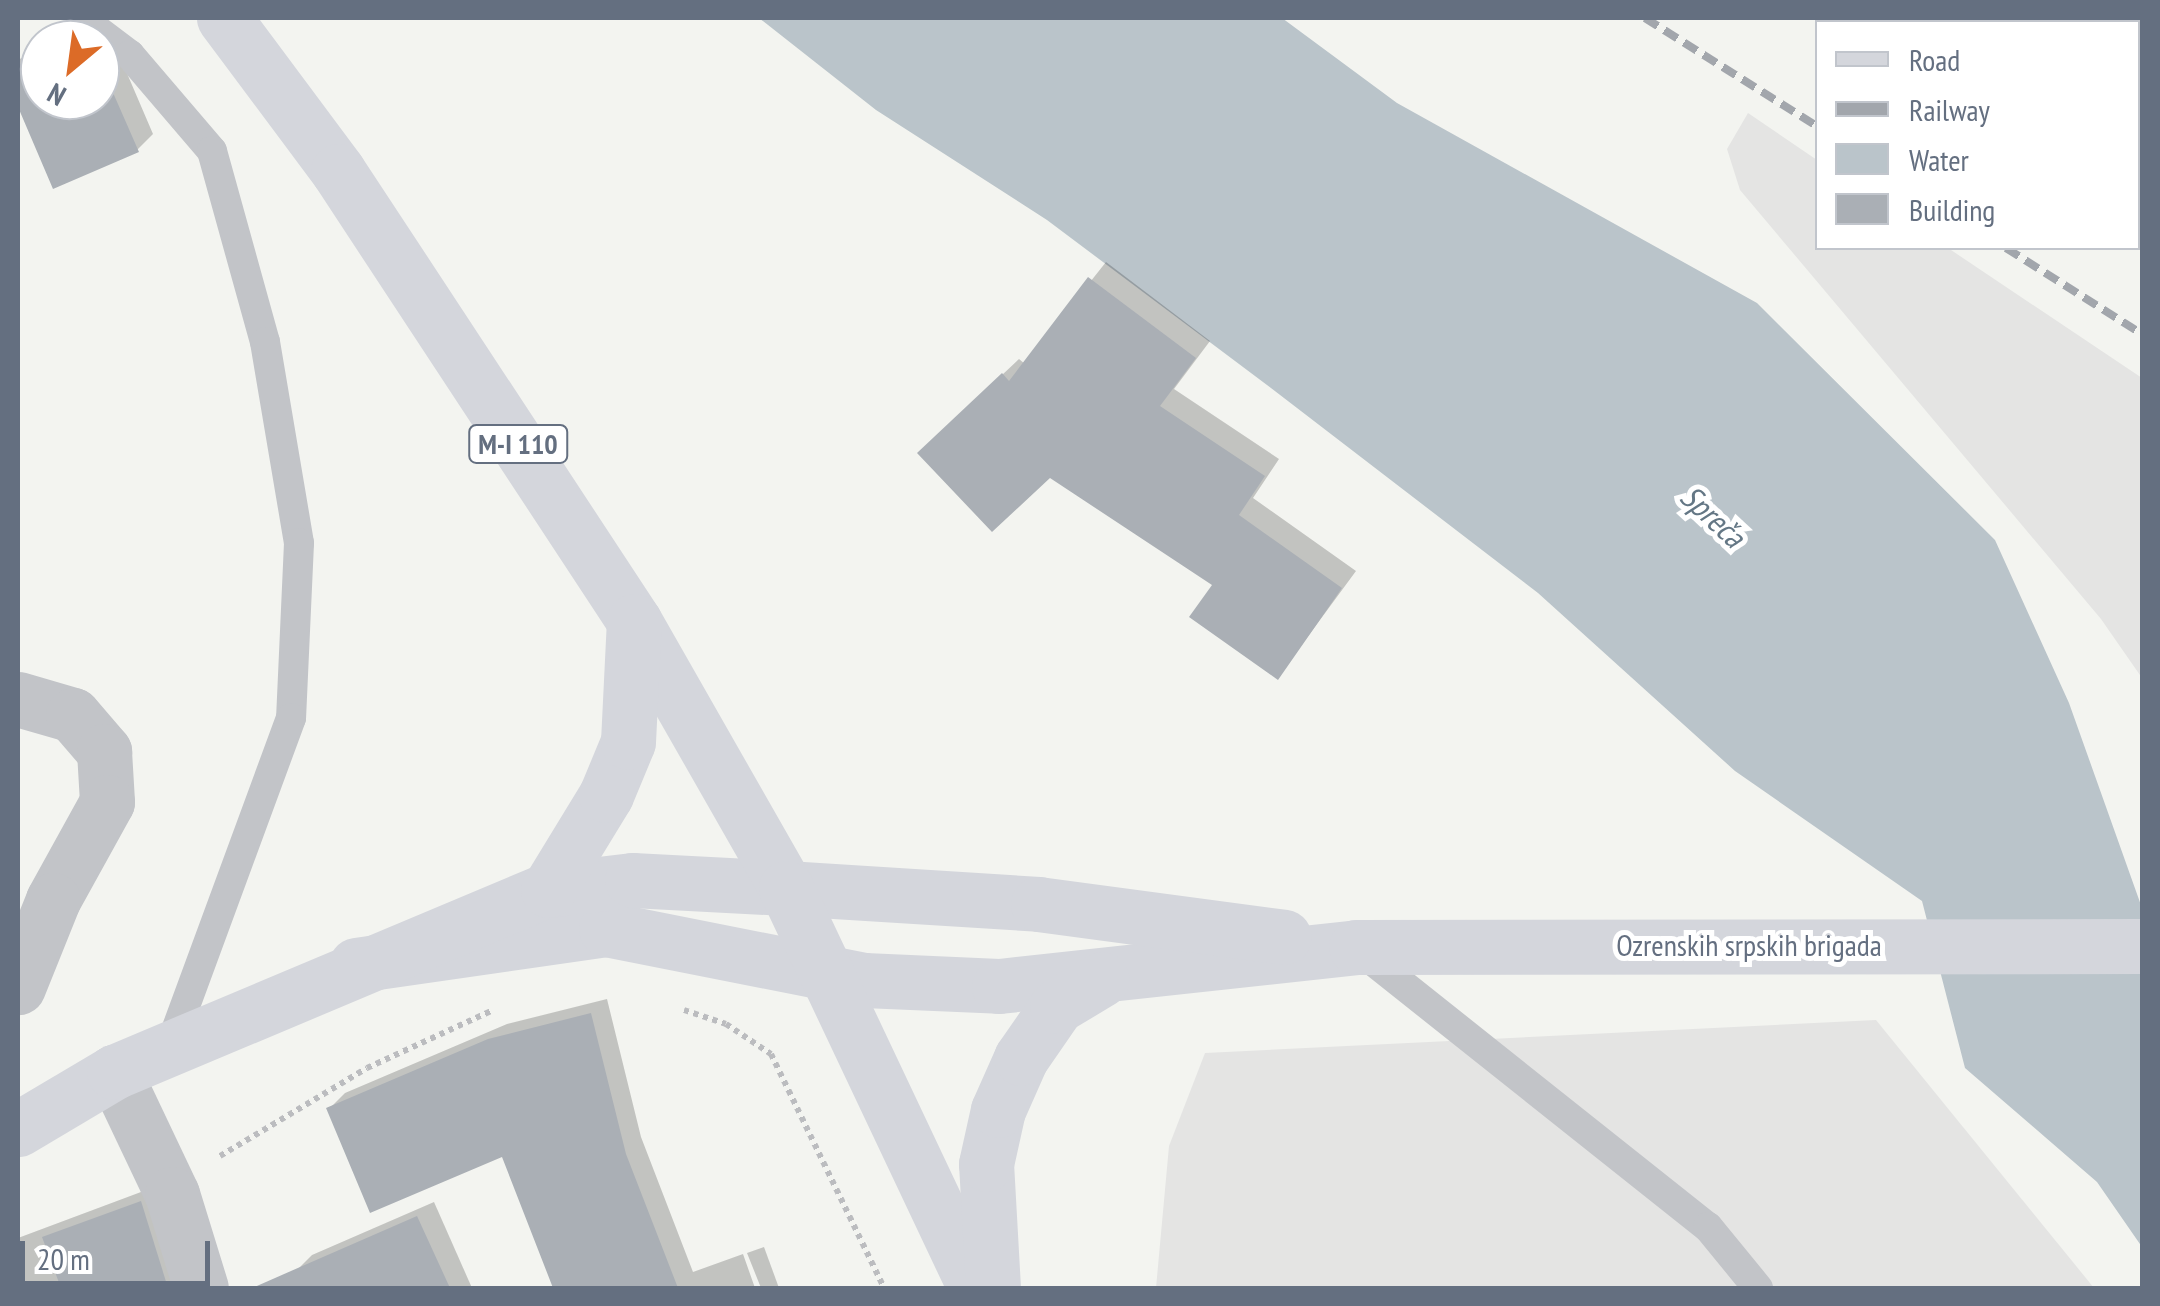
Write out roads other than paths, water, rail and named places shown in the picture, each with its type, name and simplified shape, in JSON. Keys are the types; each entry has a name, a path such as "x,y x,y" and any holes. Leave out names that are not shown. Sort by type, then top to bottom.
{"main road":[{"name":"M-I 110","path":"224,18 338,170 634,621 786,888 976,1288"},
{"path":"548,890 606,795 628,742 634,621"},
{"name":"Ozrenskih srpskih brigada","path":"356,965 548,890 632,880 1038,904 1356,947"},
{"name":"Ozrenskih srpskih brigada","path":"356,965 606,929 828,972 999,986 1102,980 1356,947 2142,946"},
{"path":"18,1129 114,1072 356,965"},
{"path":"994,1288 986,1164 998,1110 1021,1058 1057,1006 1102,980"}],"street":[{"path":"18,699 73,715 104,752 108,802 53,900 18,987"},
{"path":"114,1072 172,1194 201,1288"}],"lane":[{"path":"81,18 130,55 212,151 265,342 300,543 292,718 170,1047"},
{"path":"1356,947 1708,1227 1758,1288"}],"water":[{"name":"Spreča","path":"759,18 1282,18 1397,103 1757,303 1995,540 2069,703 2142,908 2142,1247 2097,1182 1965,1068 1922,901 1735,771 1538,593 1267,385 1047,220 876,110"}],"railway":[{"path":"1645,18 1815,125"},
{"path":"2009,250 2142,334"}]}
